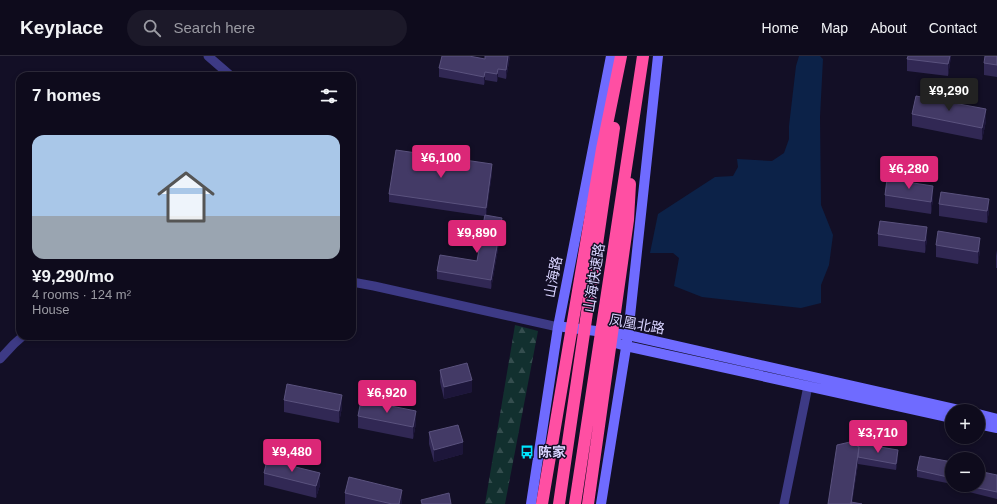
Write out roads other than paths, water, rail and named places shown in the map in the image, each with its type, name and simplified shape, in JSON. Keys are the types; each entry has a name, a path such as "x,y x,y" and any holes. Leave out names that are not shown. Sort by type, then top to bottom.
{"highway":[{"path":"542,504 602,149 621,56"},
{"name":"山海快速路","path":"559,504 602,201 625,56"},
{"name":"山海快速路","path":"576,504 643,56"},
{"path":"588,504 628,220 634,114"}],"main road":[{"name":"山海路","path":"531,504 558,327 610,56"},
{"path":"601,504 628,335 658,56"},
{"name":"凤凰北路","path":"558,327 628,335 945,407"},
{"name":"凤凰北路","path":"558,327 626,346 945,416"},
{"path":"985,416 997,419"},
{"path":"985,425 997,428"}],"street":[{"path":"208,56 226,72"},
{"path":"356,277 393,285 429,298"},
{"path":"356,283 558,327"},
{"path":"0,359 18,340"},
{"path":"784,504 808,386"}],"water":[{"path":"799,56 820,56 823,59 820,117 821,205 833,235 829,265 821,285 821,303 801,308 702,297 674,286 679,258 673,253 650,253 658,214 715,177 733,176 738,167 737,159 772,161 784,153 789,139 789,126 796,66"}],"place":[{"name":"陈家","path":"527,452"}]}
